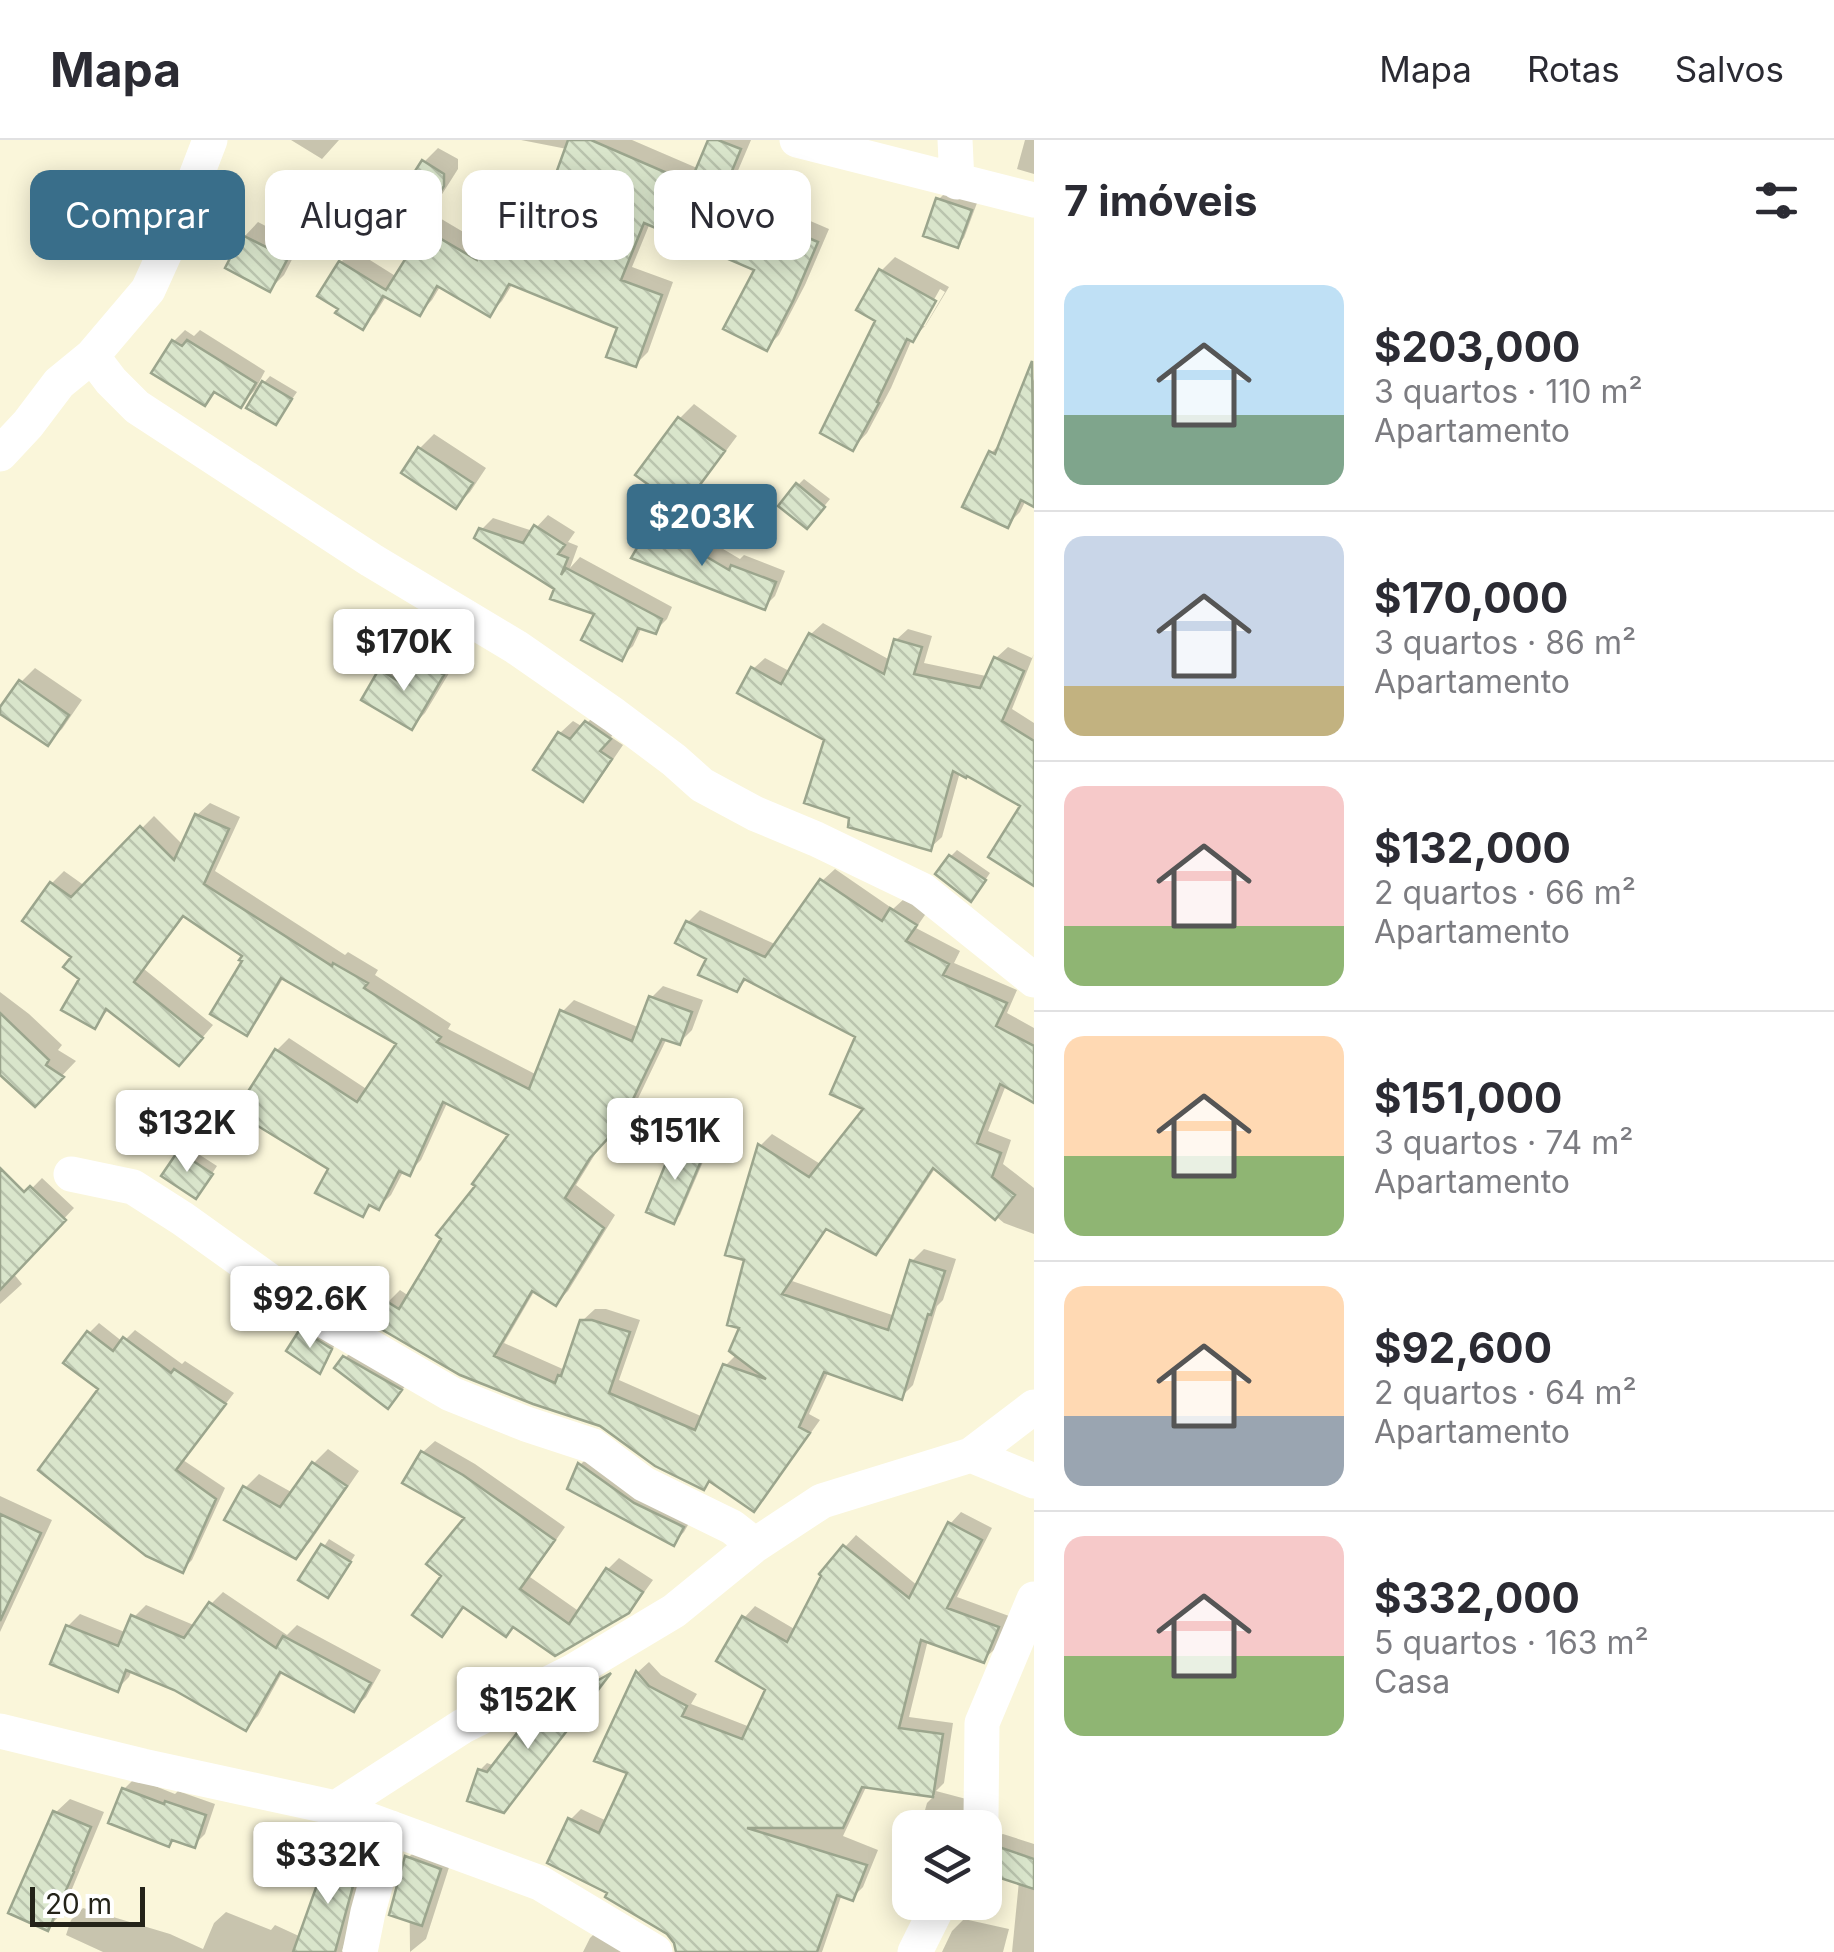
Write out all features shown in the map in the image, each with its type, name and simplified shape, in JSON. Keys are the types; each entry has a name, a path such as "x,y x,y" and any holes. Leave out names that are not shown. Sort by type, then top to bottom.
{"street":[{"path":"0,454 59,382 92,356 148,290 210,140"},
{"path":"796,140 1034,200"},
{"path":"956,140 958,182"},
{"path":"92,356 137,406 370,560 516,647 614,715 702,785 922,890 1034,980"},
{"path":"71,1174 133,1188 327,1322 450,1394 593,1446 644,1484 732,1526 756,1546"},
{"path":"336,1808 463,1726 572,1672 674,1611 756,1546 822,1501 971,1455 1034,1408"},
{"path":"971,1455 1034,1482"},
{"path":"981,1810 982,1722 1034,1599"},
{"path":"0,1731 336,1808 540,1883 655,1952"},
{"path":"360,1952 391,1828"},
{"path":"915,1952 931,1920"}],"building":[{"path":"568,140 591,140 660,170 654,170 654,227 644,223 634,248 634,170 557,170"},
{"path":"708,140 741,149 732,170 695,170"},
{"path":"422,160 438,170 416,170"},
{"path":"936,198 972,210 958,248 923,236"},
{"path":"245,236 265,246 265,260 287,260 270,292 225,268 229,260 245,260"},
{"path":"811,239 818,242 811,259"},
{"path":"442,240 462,251 462,260 629,260 621,280 662,295 636,367 606,357 617,328 509,284 490,317 437,286 420,316 383,296 363,330 317,296 339,261 386,290 405,260 442,260"},
{"path":"731,260 810,260 767,351 723,329 754,270"},
{"path":"879,269 936,301 913,342 907,339 853,451 820,433 875,321 856,310"},
{"path":"172,340 182,346 187,340 256,383 241,408 214,392 205,406 151,373"},
{"path":"1032,361 1034,507 1021,500 1008,528 962,507 989,451 995,454"},
{"path":"262,381 292,399 276,425 246,408"},
{"path":"678,417 725,451 682,509 635,475"},
{"path":"418,447 473,483 456,509 401,473"},
{"path":"796,483 825,507 807,529 778,506"},
{"path":"651,524 729,570 731,565 776,582 765,610 631,558"},
{"path":"534,525 565,545 558,554 568,558 561,575 566,568 662,619 656,634 638,628 622,661 581,640 594,614 550,599 554,589 474,538 479,528 523,543"},
{"path":"809,633 884,674 894,639 922,647 914,674 980,688 994,657 1024,671 1002,721 1034,741 1034,886 988,857 1020,806 967,776 953,771 931,851 848,827 849,818 804,803 824,740 737,693 751,667 781,684"},
{"path":"418,660 444,675 412,730 361,700 379,669 403,684"},
{"path":"19,680 69,715 48,746 0,714 0,707"},
{"path":"585,721 611,739 600,751 612,759 583,802 533,770 558,732 570,739"},
{"path":"195,814 229,829 204,884 332,966 333,963 368,983 364,988 441,1037 437,1042 529,1089 560,1010 632,1041 649,996 692,1012 680,1045 662,1039 621,1124 590,1158 565,1198 604,1228 556,1306 532,1291 494,1356 555,1383 580,1320 630,1332 609,1393 695,1430 723,1364 766,1379 729,1351 739,1328 727,1325 744,1260 725,1255 758,1144 809,1177 863,1109 830,1094 855,1037 744,979 737,992 698,975 706,959 675,943 686,921 765,957 820,879 882,921 890,908 917,925 906,941 949,964 943,975 1007,1003 996,1026 1034,1046 1034,1103 1000,1084 977,1143 1001,1153 992,1177 1015,1195 995,1220 933,1168 876,1255 826,1229 782,1294 888,1330 910,1260 945,1271 902,1400 824,1372 799,1427 810,1433 754,1512 709,1481 704,1490 655,1466 600,1426 460,1375 369,1322 386,1301 399,1309 441,1239 436,1235 475,1186 472,1184 508,1135 443,1102 410,1176 399,1171 379,1210 369,1205 363,1217 315,1193 328,1169 235,1112 275,1049 357,1102 396,1044 281,978 247,1036 210,1014 242,956 183,916 134,982 203,1038 179,1066 106,1009 95,1029 61,1010 79,979 63,967 71,957 22,921 50,882 71,897 140,826 174,860"},
{"path":"949,855 986,880 971,902 935,874"},
{"path":"0,1013 49,1060 46,1065 64,1077 35,1107 0,1075"},
{"path":"674,1143 704,1154 674,1224 646,1212"},
{"path":"178,1151 213,1174 196,1199 161,1176"},
{"path":"0,1168 24,1192 30,1186 66,1220 0,1290"},
{"path":"332,1273 359,1289 349,1310 320,1291"},
{"path":"300,1329 332,1349 320,1374 286,1351"},
{"path":"87,1331 113,1351 123,1337 171,1373 174,1369 226,1404 176,1470 216,1499 183,1573 146,1556 38,1470 98,1389 63,1363"},
{"path":"343,1356 402,1390 388,1409 334,1368"},
{"path":"421,1451 463,1475 555,1540 520,1589 569,1624 606,1568 643,1592 629,1613 555,1656 513,1627 506,1637 463,1607 442,1637 412,1615 441,1576 426,1564 464,1518 402,1483"},
{"path":"312,1462 347,1486 296,1559 224,1520 243,1486 280,1507"},
{"path":"578,1463 634,1503 684,1527 674,1546 567,1489"},
{"path":"0,1514 41,1533 0,1621"},
{"path":"948,1522 982,1540 947,1608 999,1627 984,1663 921,1640 899,1728 943,1734 933,1797 862,1787 843,1828 747,1828 867,1865 853,1901 837,1895 817,1952 676,1952 667,1934 605,1897 607,1893 547,1863 568,1818 599,1833 627,1773 594,1761 636,1671 649,1686 687,1706 682,1716 742,1739 765,1690 716,1661 742,1616 787,1642 819,1574 843,1545 909,1598"},
{"path":"321,1544 351,1562 328,1598 298,1580"},
{"path":"209,1602 276,1648 283,1636 371,1683 354,1712 280,1672 246,1731 174,1690 126,1670 118,1692 50,1664 66,1625 118,1646 131,1615 184,1638"},
{"path":"611,1673 504,1813 467,1801 478,1769 487,1772 524,1724"},
{"path":"122,1788 206,1815 195,1848 172,1840 169,1847 108,1823"},
{"path":"53,1811 91,1827 48,1931 8,1913"},
{"path":"1002,1848 1034,1859 1034,1889 1002,1879"},
{"path":"328,1854 359,1864 335,1952 293,1952"},
{"path":"405,1856 441,1869 422,1926 389,1915"}]}
